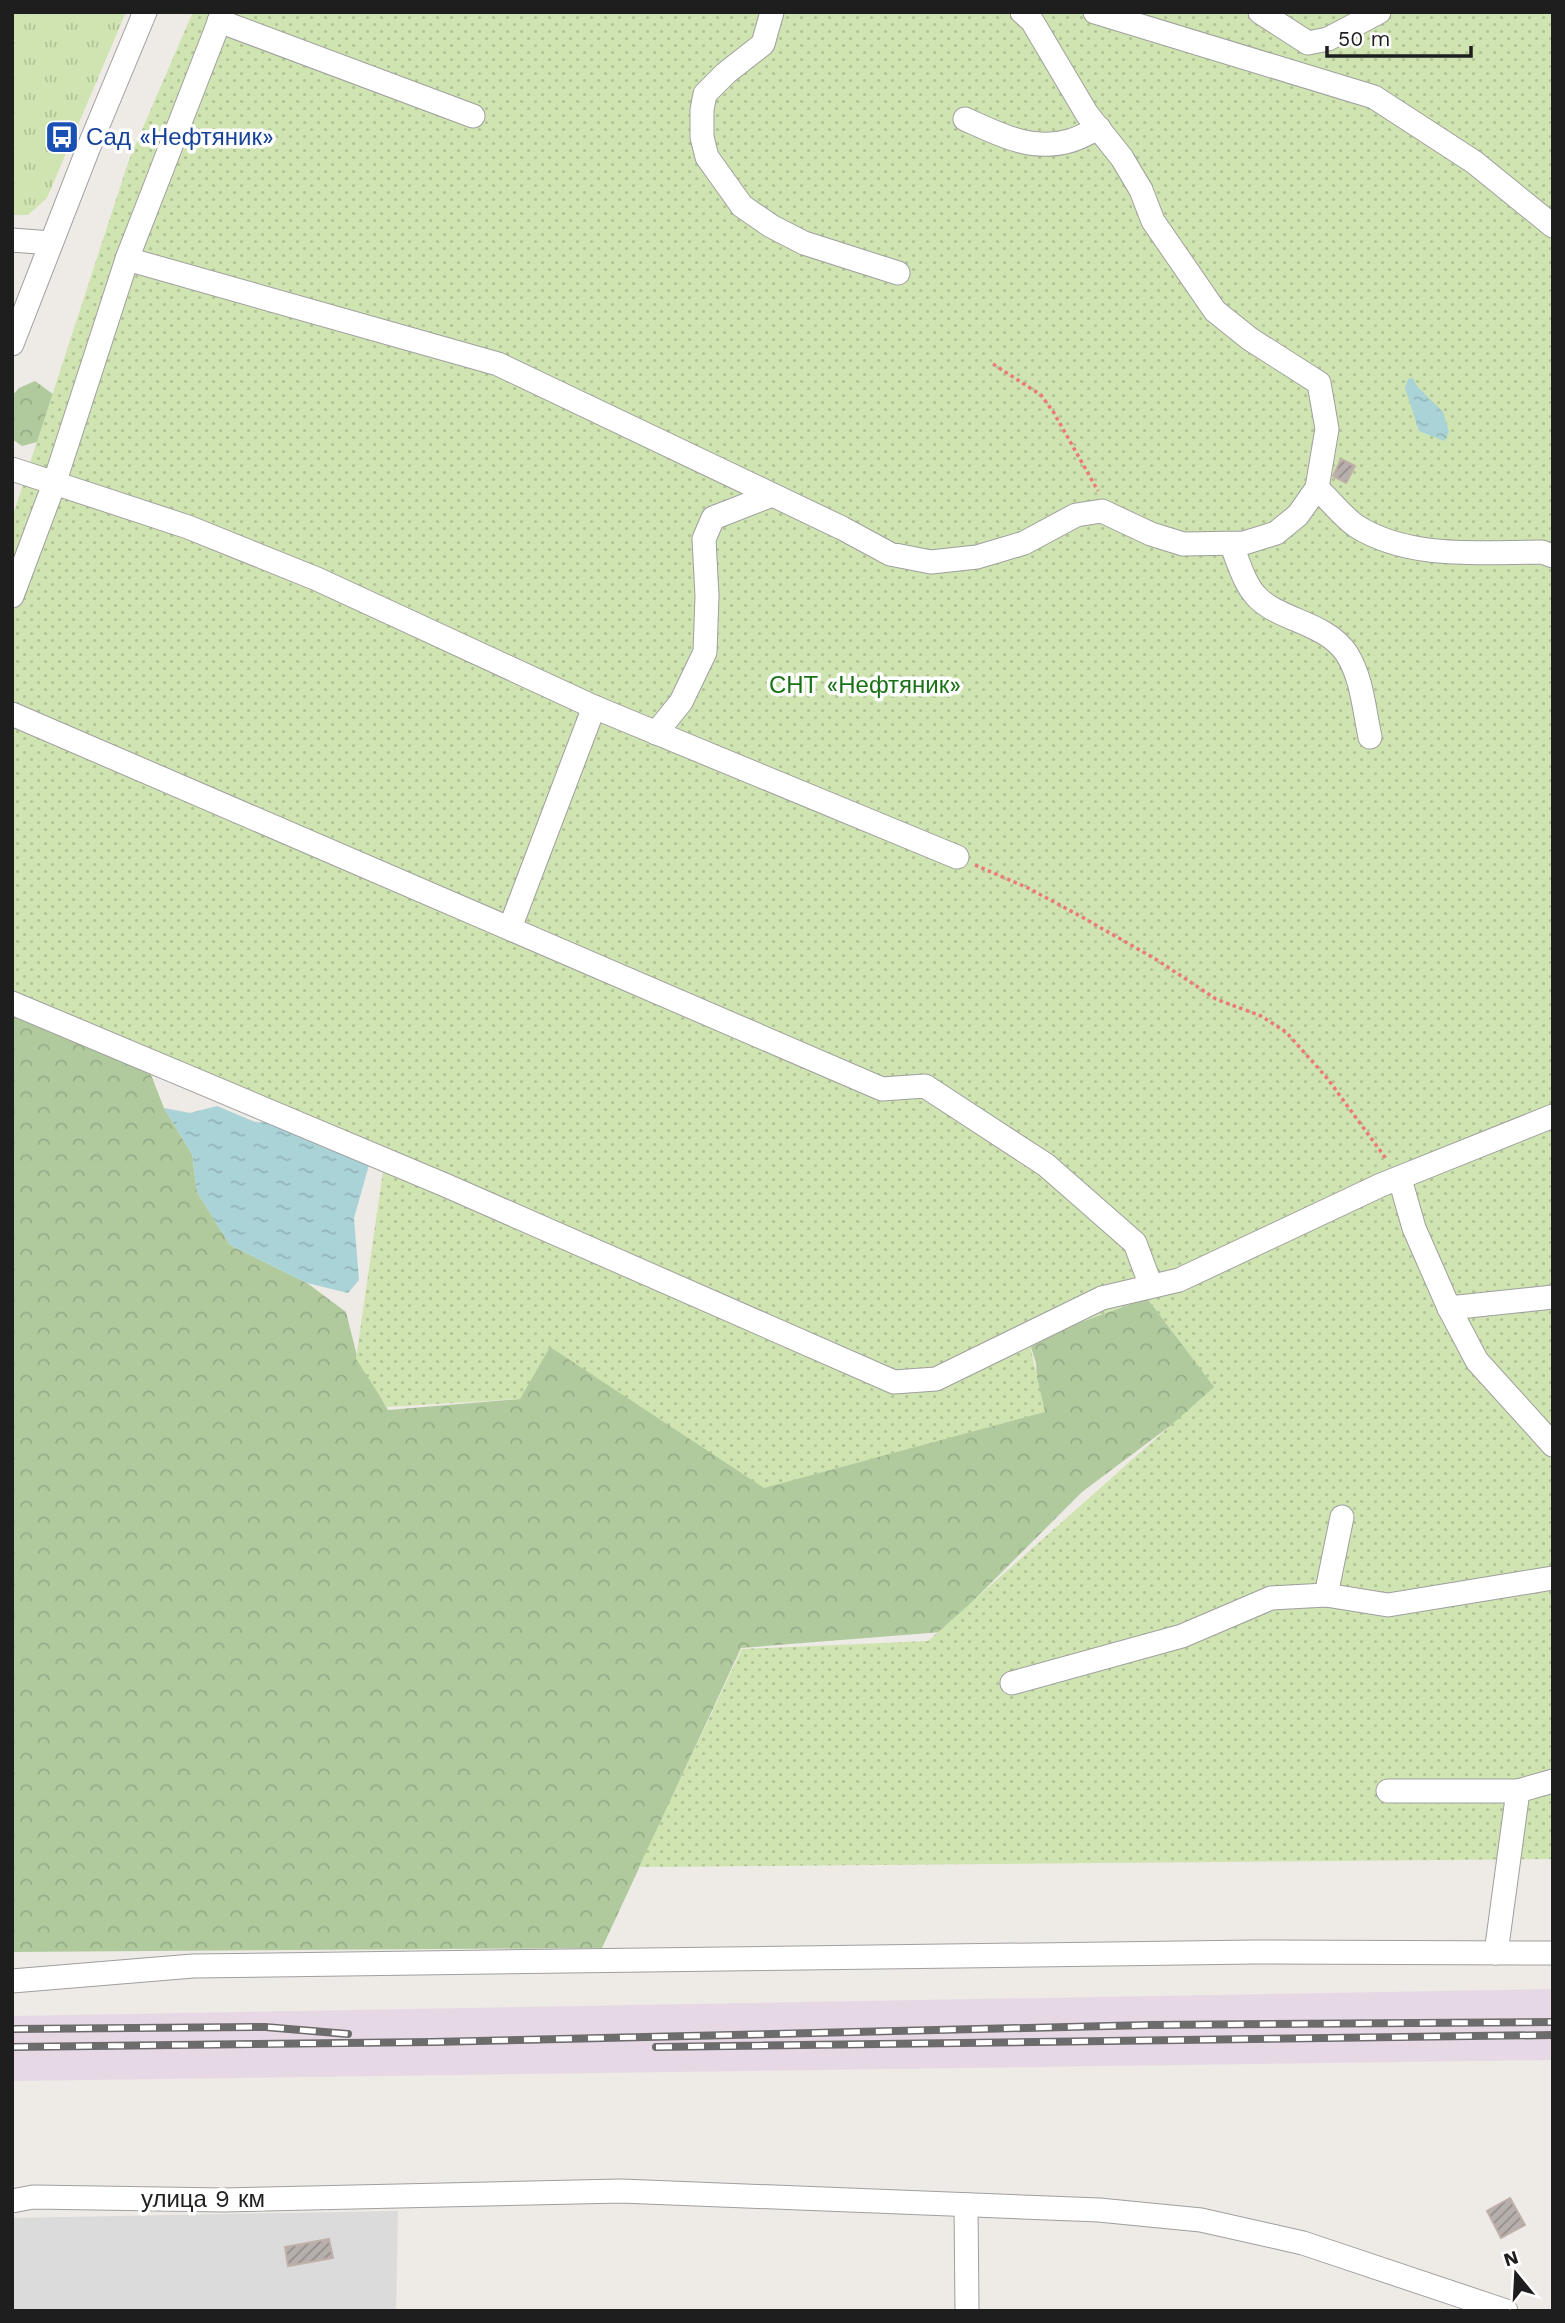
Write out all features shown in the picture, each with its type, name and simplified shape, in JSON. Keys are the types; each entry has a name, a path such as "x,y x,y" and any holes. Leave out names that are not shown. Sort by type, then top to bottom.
{"street":[{"path":"12,344 145,12"},
{"path":"772,12 763,44 726,73 705,94 702,137 707,157 742,205 771,226 804,243 898,273"},
{"path":"127,259 498,364 890,554 931,562 977,556 1024,543 1076,515 1102,511 1151,534 1183,544 1244,543 1276,533 1298,515 1317,488 1326,429 1318,383 1251,340 1215,311 1160,231 1122,158 1087,114 1032,20 1022,12"},
{"path":"1095,12 1374,97 1474,162 1553,226"},
{"path":"1260,12 1308,43 1328,39 1379,12"},
{"path":"12,596 54,484 127,259 221,17 473,116"},
{"path":"965,119 1004,138 1042,146 1070,141 1099,128"},
{"path":"12,240 51,243"},
{"path":"12,469 188,527 317,579 594,707 957,857"},
{"path":"1317,488 1355,525 1408,548 1469,552 1542,552 1553,556"},
{"path":"656,733 681,702 705,652 705,539 713,518 772,495"},
{"path":"1231,544 1257,597 1335,640 1346,653 1357,673 1370,737"},
{"path":"510,928 594,707"},
{"path":"12,714 882,1088 925,1086 1046,1165 1135,1243 1151,1286"},
{"path":"12,1003 445,1185 894,1382 936,1379 1102,1298 1179,1280 1381,1185 1553,1116"},
{"path":"1400,1179 1414,1228 1449,1308 1478,1361 1553,1445"},
{"path":"1449,1308 1553,1297"},
{"path":"1326,1595 1342,1517"},
{"path":"1012,1683 1182,1636 1271,1598 1326,1595 1388,1605 1553,1578"},
{"path":"1388,1791 1518,1791 1553,1781"},
{"path":"1496,1953 1518,1791"},
{"path":"12,1981 193,1966 1255,1952 1553,1953"},
{"name":"улица 9 км","path":"12,2201 33,2197 224,2200 621,2191 1099,2210 1201,2220 1303,2243 1506,2311"},
{"path":"966,2205 967,2311"}],"path":[{"path":"993,364 1041,395 1098,491 1102,511"},
{"path":"957,857 1028,888 1157,960 1216,999 1261,1016 1286,1032 1360,1121 1400,1179"}],"shaded area":[{"path":"1553,1989 1553,2060 12,2081 12,2016"},
{"path":"398,2211 396,2311 12,2311 12,2218"}],"green space":[{"path":"12,12 126,12 47,198 28,215 12,215"},
{"name":"СНТ «Нефтяник»","path":"193,12 1553,12 1553,1859 639,1867 742,1649 928,1641 1214,1387 1147,1298 1029,1341 1045,1412 764,1488 550,1347 520,1399 387,1407 356,1359 385,1157 12,1014 12,518 129,160"},
{"path":"35,381 61,400 52,438 22,446 12,439 12,396 19,388"},
{"path":"12,993 142,1052 164,1108 192,1154 197,1192 230,1245 307,1283 346,1312 357,1356 388,1410 520,1399 544,1334 1039,1411 1036,1363 1029,1341 1147,1298 1215,1387 1198,1405 1082,1492 942,1632 741,1648 602,1948 12,1952"}],"water":[{"path":"1413,378 1417,386 1443,412 1449,432 1444,441 1419,431 1405,388 1408,379"},
{"path":"217,1106 255,1122 289,1124 322,1147 371,1158 354,1218 359,1280 348,1293 307,1283 230,1245 197,1192 192,1154 164,1108 190,1113"}],"building":[{"path":"1341,459 1355,466 1346,483 1333,476"},
{"path":"1510,2198 1525,2225 1501,2238 1487,2211"},
{"path":"329,2239 333,2258 288,2266 285,2247"}],"railway":[{"path":"12,2047 432,2042 1149,2025 1553,2022"},
{"path":"12,2029 265,2027 348,2034"},
{"path":"656,2047 1553,2035"}],"place":[{"name":"Сад «Нефтяник»","path":"62,137"}]}
